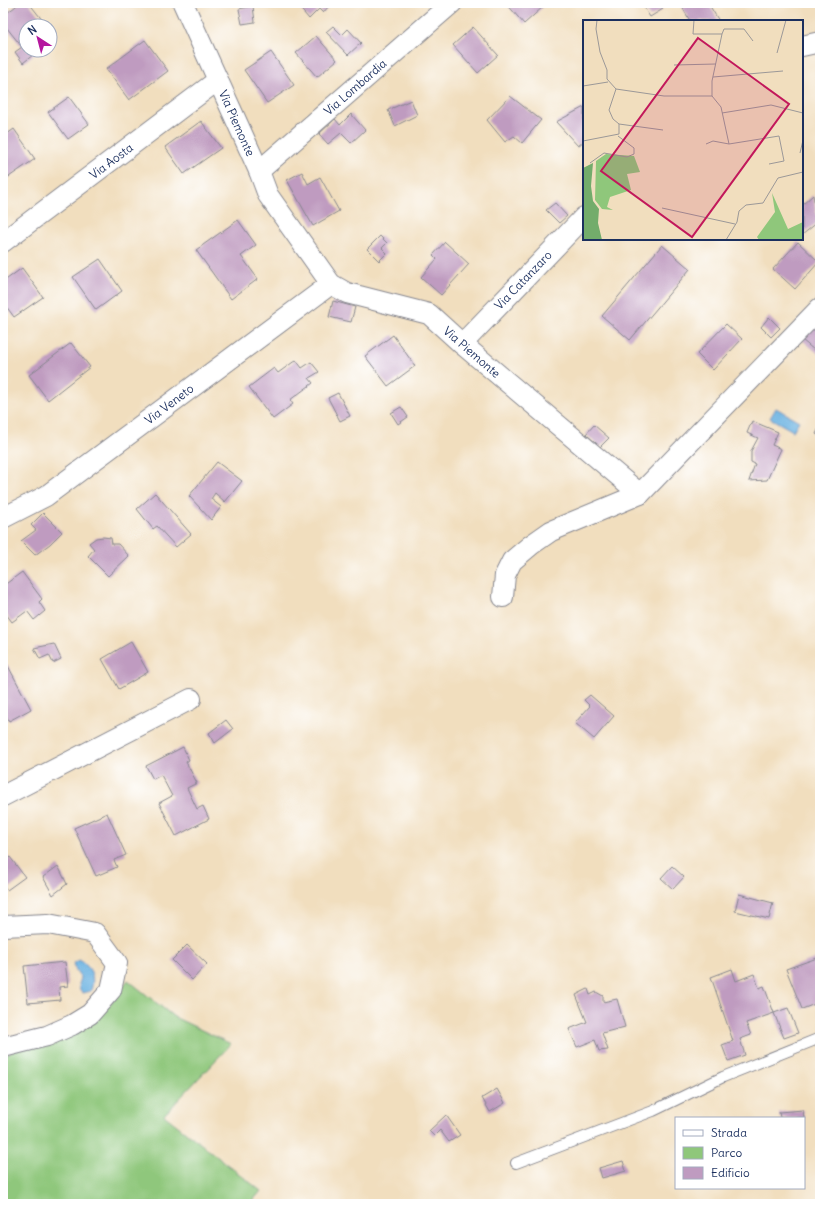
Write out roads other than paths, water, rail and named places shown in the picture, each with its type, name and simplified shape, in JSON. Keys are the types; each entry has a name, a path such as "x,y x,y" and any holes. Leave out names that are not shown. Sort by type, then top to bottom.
{"street":[{"name":"Via Piemonte","path":"183,3 259,171 268,195 331,284 347,293 430,314 462,344 640,494"},
{"name":"Via Lombardia","path":"259,171 452,3"},
{"path":"803,46 820,42"},
{"name":"Via Aosta","path":"3,242 218,80"},
{"name":"Via Catanzaro","path":"462,344 583,218"},
{"name":"Via Veneto","path":"3,518 46,496 331,284"},
{"path":"503,597 505,575 512,561 551,531 640,494 820,308"},
{"path":"3,796 191,699"},
{"path":"3,926 48,924 95,933 118,963 111,990 90,1014 72,1025 47,1036 3,1047"}],"lane":[{"path":"516,1163 653,1111 723,1077 820,1038"}],"water":[{"path":"776,408 799,421 793,431 770,418"},
{"path":"80,960 92,973 93,981 91,991 83,993 80,990 79,984 81,978 73,964"}]}
